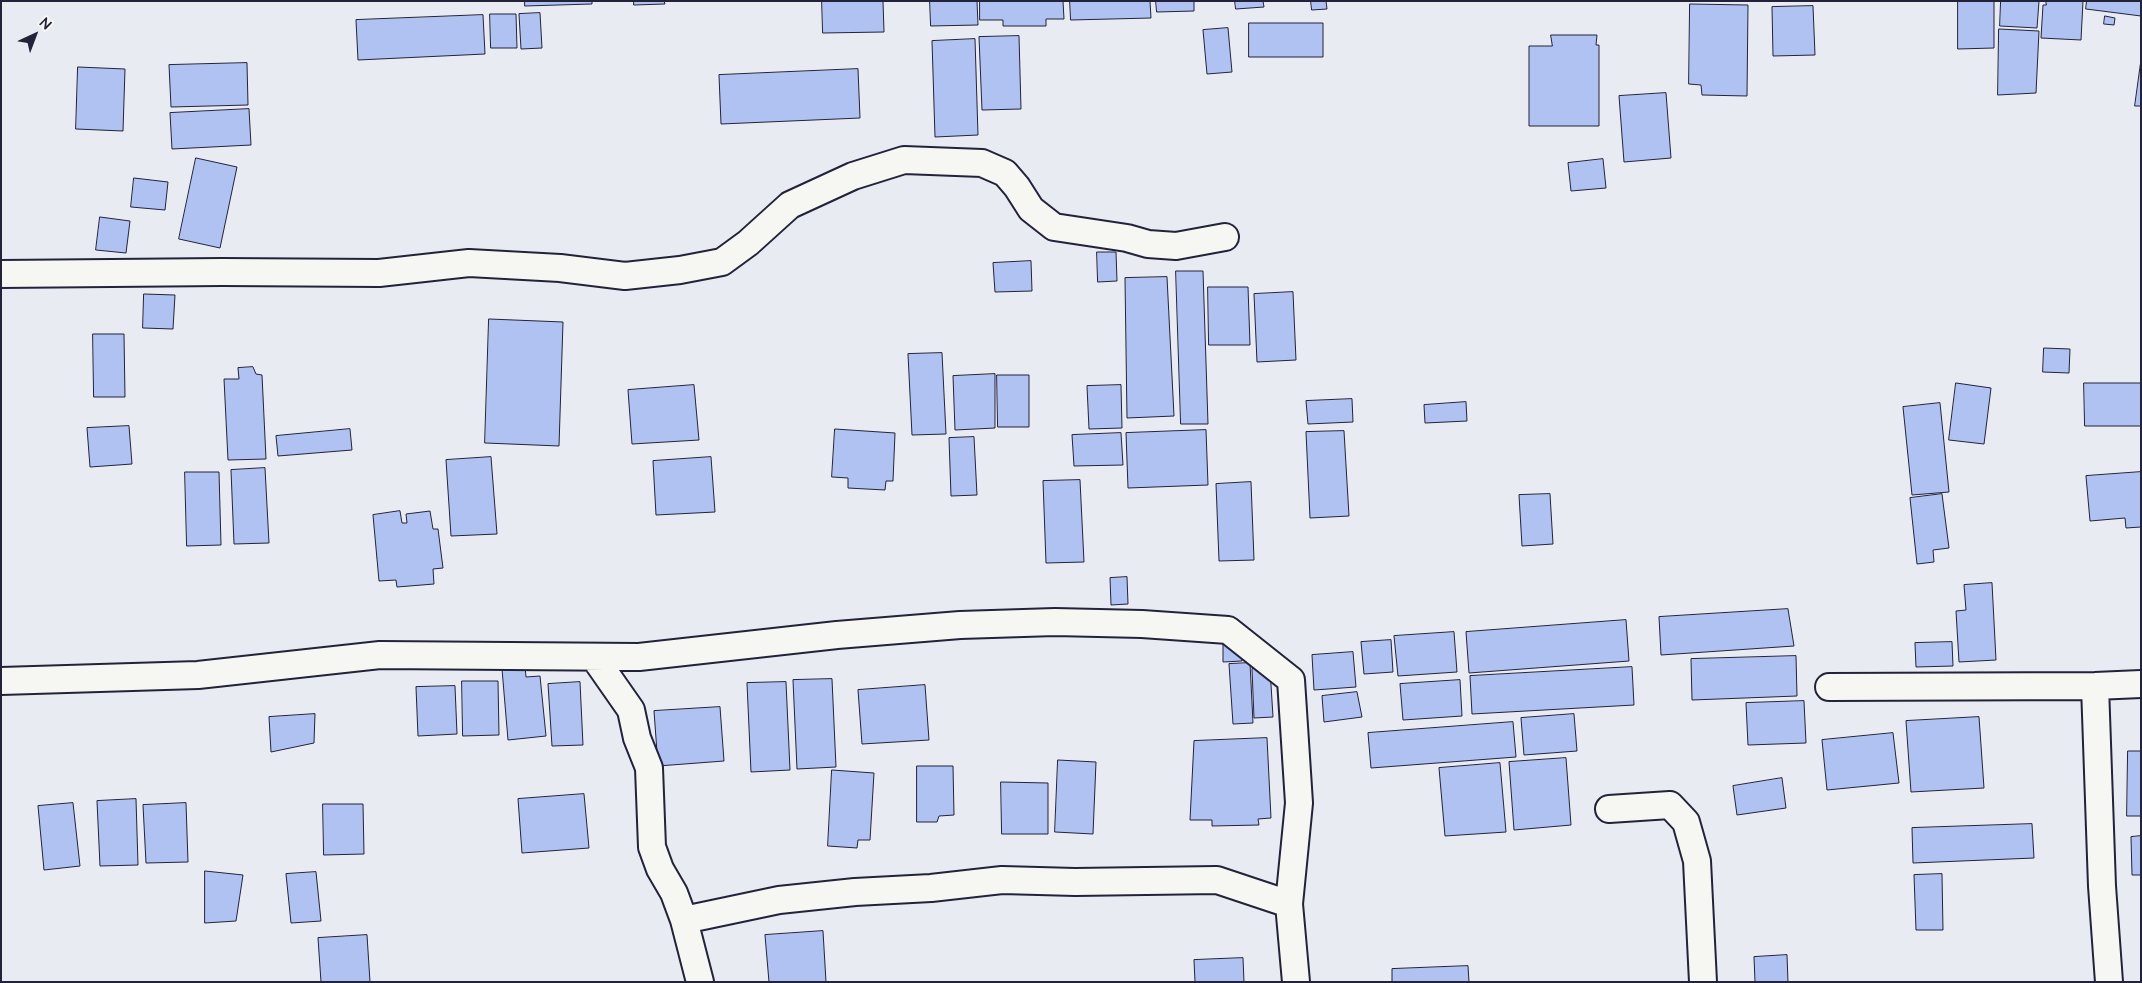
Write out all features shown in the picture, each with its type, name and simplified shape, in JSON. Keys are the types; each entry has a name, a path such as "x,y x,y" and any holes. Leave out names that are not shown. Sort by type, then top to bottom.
{"street":[{"path":"1,274 379,273 469,263 560,268 625,276 680,270 722,262 748,243 790,205 853,176 904,160 982,163 1005,173 1017,187 1031,209 1054,228 1127,238 1148,244 1166,246 1176,246 1225,237"},
{"path":"1,681 198,675 380,655 639,657 828,636 960,625 1055,622 1142,624 1228,630 1291,680 1299,803 1289,904 1296,982"},
{"path":"594,657 631,710 637,738 649,768 652,847 660,869 674,893 684,920 700,982"},
{"path":"1828,687 2095,686 2141,684"},
{"path":"2095,686 2102,886 2109,982"},
{"path":"1609,809 1670,805 1686,822 1697,861 1703,982"},
{"path":"684,920 778,900 855,892 931,888 1002,880 1075,882 1217,880 1289,904"}],"building":[{"path":"525,1 592,1 592,4 525,6"},
{"path":"634,1 664,1 665,4 634,5"},
{"path":"822,1 883,1 884,32 823,33"},
{"path":"930,1 977,1 978,25 931,26"},
{"path":"980,1 1063,1 1064,19 1046,19 1046,26 1003,26 1003,20 980,20"},
{"path":"1070,1 1150,1 1151,18 1071,20"},
{"path":"1156,1 1194,1 1194,11 1157,12"},
{"path":"1235,1 1263,1 1264,7 1236,9"},
{"path":"1311,1 1326,1 1327,9 1312,10"},
{"path":"1958,1 1994,1 1994,48 1958,49"},
{"path":"2001,1 2039,1 2037,28 2000,26"},
{"path":"2046,1 2083,1 2081,40 2041,38 2043,5 2046,5"},
{"path":"2087,1 2141,1 2141,16 2086,9"},
{"path":"1690,4 1748,5 1747,96 1702,95 1701,85 1689,84"},
{"path":"1813,6 1815,55 1773,56 1772,7"},
{"path":"540,13 542,48 521,49 519,14"},
{"path":"490,14 516,14 517,48 491,48"},
{"path":"483,15 485,54 358,60 356,20"},
{"path":"2105,16 2115,18 2114,25 2104,24"},
{"path":"1249,23 1323,23 1323,57 1249,57"},
{"path":"1228,28 1232,72 1207,74 1203,30"},
{"path":"1999,29 2039,31 2036,93 1998,95"},
{"path":"1551,35 1597,35 1596,45 1599,45 1599,126 1529,126 1529,46 1552,46"},
{"path":"1019,36 1021,109 982,110 979,37"},
{"path":"975,39 978,135 935,137 932,41"},
{"path":"2141,60 2141,106 2135,106"},
{"path":"247,63 248,105 171,107 169,65"},
{"path":"78,67 125,69 123,131 76,129"},
{"path":"858,69 860,118 721,124 719,75"},
{"path":"1666,93 1671,158 1624,162 1619,96"},
{"path":"249,109 251,145 172,149 170,113"},
{"path":"196,158 237,167 220,248 179,239"},
{"path":"1603,159 1606,188 1571,191 1568,163"},
{"path":"134,178 168,182 165,210 131,207"},
{"path":"100,217 130,221 126,253 96,250"},
{"path":"1097,252 1116,252 1117,281 1098,282"},
{"path":"1031,261 1032,291 995,292 993,263"},
{"path":"1176,271 1203,271 1208,424 1181,424"},
{"path":"1167,277 1174,416 1127,418 1125,278"},
{"path":"1208,287 1248,287 1250,345 1209,345"},
{"path":"1293,292 1296,360 1257,362 1254,294"},
{"path":"144,294 175,295 173,329 143,328"},
{"path":"489,319 563,322 559,446 485,443"},
{"path":"93,334 124,334 125,397 94,397"},
{"path":"2044,348 2070,349 2069,373 2043,372"},
{"path":"942,353 946,434 912,435 908,354"},
{"path":"253,367 256,374 262,375 266,459 228,460 224,379 239,379 238,368"},
{"path":"995,374 995,428 955,430 953,376"},
{"path":"997,375 1029,375 1029,427 998,427"},
{"path":"1956,383 1991,388 1984,444 1949,440"},
{"path":"2084,383 2141,383 2141,426 2085,426"},
{"path":"694,385 699,440 632,444 628,390"},
{"path":"1121,385 1122,428 1089,429 1087,386"},
{"path":"1352,399 1353,422 1308,424 1306,401"},
{"path":"1466,402 1467,421 1425,423 1424,405"},
{"path":"1940,403 1949,492 1912,495 1903,407"},
{"path":"129,426 132,464 90,467 87,428"},
{"path":"350,429 352,450 278,456 276,436"},
{"path":"835,429 895,433 893,481 886,481 885,490 848,488 848,478 832,477"},
{"path":"1206,430 1208,485 1128,488 1126,433"},
{"path":"1344,431 1349,516 1310,518 1306,432"},
{"path":"1121,433 1123,465 1074,466 1072,435"},
{"path":"974,437 977,495 951,496 949,438"},
{"path":"491,457 497,534 451,536 446,460"},
{"path":"711,457 715,512 656,515 653,461"},
{"path":"265,468 269,543 234,544 231,470"},
{"path":"185,472 219,472 221,545 187,546"},
{"path":"2141,472 2141,527 2126,528 2125,518 2090,521 2086,476"},
{"path":"1080,480 1084,562 1046,563 1043,481"},
{"path":"1251,482 1254,560 1219,561 1216,484"},
{"path":"1550,494 1553,544 1522,546 1519,495"},
{"path":"1942,494 1949,548 1933,550 1934,562 1917,564 1910,498"},
{"path":"400,511 402,523 407,523 406,514 430,511 433,529 438,529 443,568 433,569 434,584 397,587 396,580 379,581 373,515"},
{"path":"1127,577 1128,604 1111,605 1110,578"},
{"path":"1992,583 1996,660 1959,662 1956,611 1966,610 1964,585"},
{"path":"1788,609 1794,646 1661,655 1659,617"},
{"path":"1626,620 1629,661 1469,673 1466,632"},
{"path":"1454,632 1457,672 1398,676 1394,636"},
{"path":"1391,640 1393,672 1364,674 1361,642"},
{"path":"1241,641 1242,661 1223,662 1223,642"},
{"path":"1952,642 1953,666 1916,667 1915,643"},
{"path":"1353,652 1356,687 1314,690 1312,655"},
{"path":"1796,656 1797,696 1692,700 1691,659"},
{"path":"1250,663 1253,723 1233,724 1229,664"},
{"path":"525,666 526,677 540,676 546,736 508,740 502,669"},
{"path":"1632,667 1634,705 1472,714 1470,676"},
{"path":"1270,668 1273,717 1254,718 1252,669"},
{"path":"832,679 836,767 797,769 793,680"},
{"path":"1460,680 1462,716 1403,720 1400,684"},
{"path":"462,681 498,681 499,735 463,736"},
{"path":"580,682 583,745 552,746 548,684"},
{"path":"786,682 790,770 751,772 747,683"},
{"path":"925,685 929,740 862,744 858,690"},
{"path":"455,686 457,734 418,736 416,687"},
{"path":"1357,692 1362,717 1324,722 1322,696"},
{"path":"1804,701 1806,743 1748,745 1746,703"},
{"path":"720,707 724,761 658,766 654,711"},
{"path":"315,714 314,743 271,752 269,717"},
{"path":"1574,714 1577,751 1524,755 1521,718"},
{"path":"1979,717 1984,788 1911,792 1906,721"},
{"path":"1513,722 1516,757 1371,768 1368,733"},
{"path":"1893,733 1899,783 1827,790 1822,740"},
{"path":"1267,738 1271,818 1258,819 1259,825 1212,826 1212,820 1190,820 1194,741"},
{"path":"2128,751 2141,751 2141,816 2127,816"},
{"path":"1566,758 1571,825 1514,830 1509,762"},
{"path":"1058,760 1096,762 1093,834 1055,832"},
{"path":"1500,763 1506,832 1445,836 1439,768"},
{"path":"917,766 953,766 954,815 939,816 937,822 917,822"},
{"path":"832,770 874,773 870,840 858,840 857,848 828,846"},
{"path":"1782,778 1786,808 1737,815 1733,786"},
{"path":"1001,782 1048,783 1048,834 1002,834"},
{"path":"584,794 589,848 522,853 518,799"},
{"path":"136,799 138,865 100,866 97,801"},
{"path":"73,803 80,866 44,870 38,806"},
{"path":"186,803 188,862 146,863 143,805"},
{"path":"323,804 363,804 364,854 324,855"},
{"path":"2032,824 2034,858 1913,863 1912,828"},
{"path":"2141,836 2141,875 2132,875 2131,837"},
{"path":"205,871 243,875 236,921 205,923"},
{"path":"316,872 321,921 291,923 286,874"},
{"path":"1942,874 1943,930 1916,930 1914,875"},
{"path":"823,931 826,982 769,982 765,935"},
{"path":"367,935 370,982 321,982 318,938"},
{"path":"1787,955 1788,982 1755,982 1754,957"},
{"path":"1243,958 1244,982 1195,982 1194,960"},
{"path":"1468,966 1469,982 1392,982 1392,969"}]}
